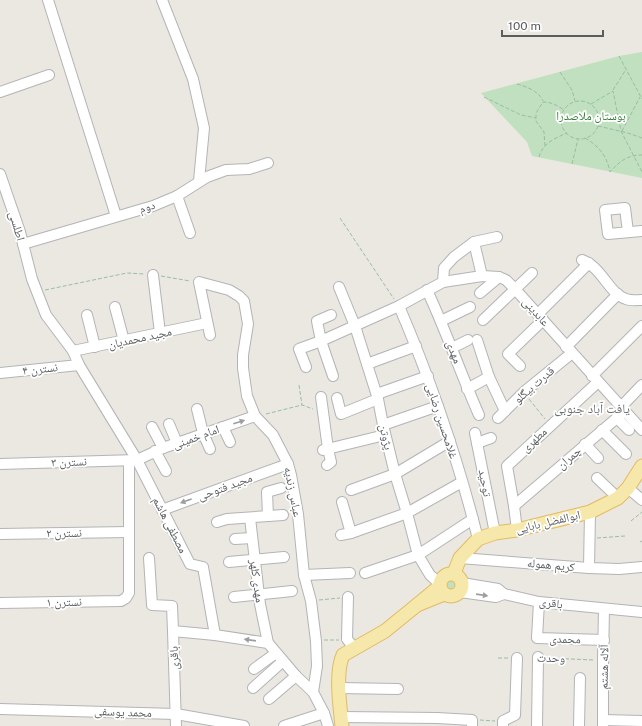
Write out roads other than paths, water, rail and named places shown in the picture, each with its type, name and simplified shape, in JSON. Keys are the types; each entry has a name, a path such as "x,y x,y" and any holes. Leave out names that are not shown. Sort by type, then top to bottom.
{"main road":[{"name":"ابوالفضل بابایی","path":"459,583 460,558 478,539 495,533 517,530 590,512 618,498 628,488 642,466"},
{"path":"445,575 459,583 451,596 441,588 441,579 445,575"},
{"path":"342,722 339,688 341,660 351,644 385,631 441,588"}],"street":[{"path":"48,0 116,216"},
{"path":"162,0 193,79 204,128 199,181"},
{"path":"0,92 49,75"},
{"name":"دوم","path":"23,244 153,206 177,196 207,176 226,170 249,168 268,163"},
{"name":"اطلسی","path":"0,174 9,197 32,280"},
{"path":"177,196 190,233"},
{"path":"628,232 642,231"},
{"path":"443,282 444,268 454,257 474,242 497,237"},
{"path":"474,242 482,276"},
{"path":"520,366 508,354 586,262 605,278 618,294 626,299 642,300"},
{"path":"483,320 532,273"},
{"path":"153,275 160,333"},
{"path":"306,367 299,349 321,341 399,306 443,282 482,276 499,277"},
{"path":"480,293 499,277"},
{"name":"عابدینی","path":"499,277 506,280 515,289 642,430"},
{"name":"مصطفی هاشم","path":"32,280 46,315 73,351 79,365 162,510 190,564 203,567 215,635"},
{"name":"عباس زندیه","path":"207,323 199,282 229,290 244,301 248,324 243,355 243,368 247,396 255,416 273,435 288,464 298,514 304,575 311,601 316,641 317,666 313,692"},
{"name":"پژوتن","path":"338,287 355,326 378,396 394,474 407,513 418,555 430,575 441,588"},
{"name":"مهدی","path":"427,290 442,321 467,389 479,415"},
{"name":"قدرت بیگلو","path":"488,377 502,414 569,350 618,294"},
{"name":"غلامحسین رضایی","path":"399,306 428,376 450,441 478,539"},
{"path":"115,307 124,342"},
{"path":"442,321 470,307"},
{"path":"86,315 95,347"},
{"path":"331,315 317,321 321,341 333,376"},
{"path":"207,323 210,335"},
{"name":"مجید محمدیان","path":"73,351 124,342 207,323"},
{"path":"595,379 642,326"},
{"path":"452,348 472,340 488,377 467,389"},
{"path":"367,364 416,346"},
{"name":"نسترن ۴","path":"0,373 79,365"},
{"path":"338,398 340,414 378,396 428,376"},
{"name":"مطهری","path":"514,506 507,466 595,379"},
{"name":"چمران","path":"514,506 617,418 642,385"},
{"path":"321,397 325,450 331,462 327,465"},
{"path":"325,450 384,430 438,406"},
{"path":"197,409 203,433 210,449"},
{"name":"امام خمینی","path":"133,460 203,433 255,416"},
{"path":"617,418 629,430"},
{"path":"169,424 178,443"},
{"path":"152,427 166,471"},
{"path":"223,427 230,442"},
{"path":"602,430 626,454"},
{"name":"توحید","path":"491,438 476,438 495,533"},
{"path":"351,490 394,474 450,441"},
{"path":"585,444 598,458"},
{"path":"129,532 133,460"},
{"name":"نسترن ۳","path":"0,464 133,460"},
{"name":"مجید فتوحی","path":"162,510 288,464"},
{"path":"597,478 618,498"},
{"path":"342,502 346,534 407,513 462,482"},
{"path":"268,516 268,492 281,488"},
{"path":"628,488 642,500"},
{"path":"514,506 517,530"},
{"path":"589,568 591,539 590,512"},
{"path":"217,522 225,515 250,518 283,515"},
{"name":"مهدی کلهر","path":"250,518 259,593 268,643"},
{"path":"364,573 418,555 473,519"},
{"name":"نسترن ۲","path":"0,534 129,532"},
{"name":"نسترن ۱","path":"0,603 121,601 126,598 129,593 129,532"},
{"path":"234,539 252,538"},
{"path":"229,562 284,557"},
{"path":"149,558 152,605 172,606 173,631"},
{"name":"کریم هموله","path":"460,558 589,568 619,569 642,567"},
{"path":"304,575 350,573"},
{"name":"باقری","path":"459,583 496,597 504,594 539,602 604,609 641,609"},
{"path":"234,597 259,593 292,591"},
{"path":"348,597 351,644"},
{"name":"محمدی","path":"539,602 537,638 604,640"},
{"name":"آلاله هشتم","path":"603,723 604,609"},
{"name":"باقری","path":"176,726 173,631 215,635"},
{"path":"215,635 268,643 296,676 313,692 328,726"},
{"path":"254,669 276,653"},
{"path":"537,726 538,657"},
{"path":"503,724 515,714 517,658"},
{"path":"253,688 283,661"},
{"path":"269,699 296,676"},
{"path":"578,726 580,678"},
{"path":"339,688 398,689"},
{"name":"محمد یوسفی","path":"0,708 176,714 244,726"},
{"path":"284,726 324,714"},
{"path":"603,723 642,721"},
{"path":"342,722 472,723"}],"district":[{"name":"یافت آباد جنوبی","path":"592,408"}],"park label":[{"name":"بوستان ملاصدرا","path":"591,116"}]}
